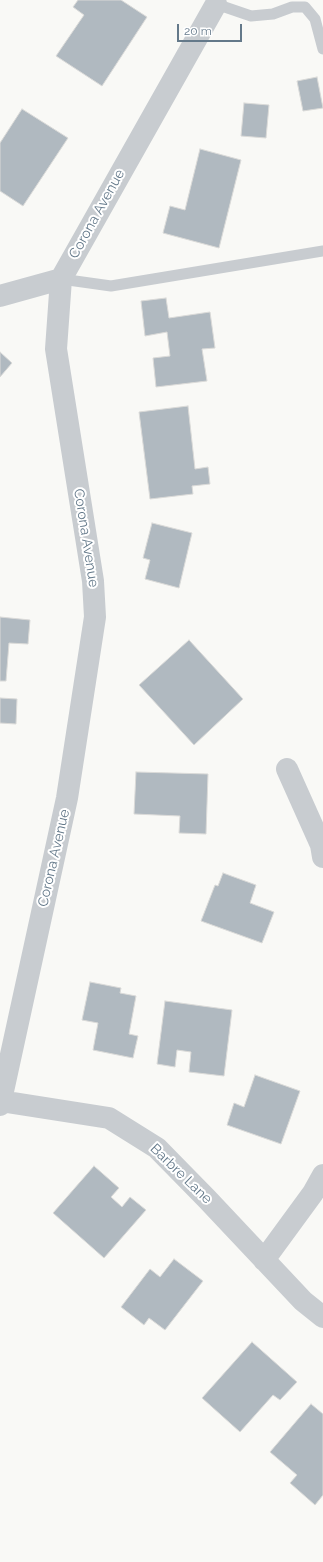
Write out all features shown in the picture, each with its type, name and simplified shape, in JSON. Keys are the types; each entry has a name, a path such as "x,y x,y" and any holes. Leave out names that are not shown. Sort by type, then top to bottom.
{"street":[{"name":"Corona Avenue","path":"0,1103 5,1059 67,798 95,618 93,581 56,349 61,279 216,4"},
{"path":"0,296 61,279"},
{"path":"287,769 320,845 323,857"},
{"name":"Barbre Lane","path":"0,1103 109,1118 157,1148 303,1301 323,1317"},
{"path":"264,1260 313,1193 323,1175"}],"lane":[{"path":"216,4 251,16 273,14 292,7 305,7 315,19 323,49"},
{"path":"61,279 111,286 323,251"}],"building":[{"path":"78,0 121,0 147,17 102,86 56,56 84,15 73,7"},
{"path":"317,77 323,108 303,111 297,81"},
{"path":"244,103 269,105 266,138 241,136"},
{"path":"22,109 68,138 23,206 0,191 0,143"},
{"path":"200,149 241,160 219,248 163,233 170,206 185,210"},
{"path":"166,298 169,318 210,312 215,348 202,349 207,381 156,387 153,358 170,356 167,332 145,336 141,301"},
{"path":"0,352 12,363 0,377"},
{"path":"188,406 195,469 208,467 210,484 192,486 193,494 150,499 139,412"},
{"path":"152,523 192,533 179,588 145,579 150,560 143,558"},
{"path":"0,617 30,620 28,644 9,643 6,681 0,681"},
{"path":"189,640 243,699 194,745 139,685"},
{"path":"0,698 17,699 16,724 0,723"},
{"path":"136,772 208,774 206,834 179,833 180,816 134,814"},
{"path":"223,873 256,885 250,903 274,912 262,943 201,921 215,885 218,886"},
{"path":"90,982 121,988 120,993 136,996 129,1034 138,1036 133,1058 93,1050 98,1023 82,1020"},
{"path":"165,1001 232,1010 224,1076 189,1072 191,1052 177,1050 175,1067 157,1064"},
{"path":"255,1075 300,1091 281,1144 227,1125 234,1103 244,1107"},
{"path":"94,1166 119,1188 111,1197 122,1207 130,1197 146,1210 104,1258 53,1213"},
{"path":"174,1259 203,1281 165,1330 149,1318 144,1325 121,1307 150,1269 160,1277"},
{"path":"252,1342 297,1382 280,1400 273,1395 240,1432 202,1398"},
{"path":"311,1404 323,1414 323,1495 315,1505 290,1483 297,1475 270,1452"}]}
